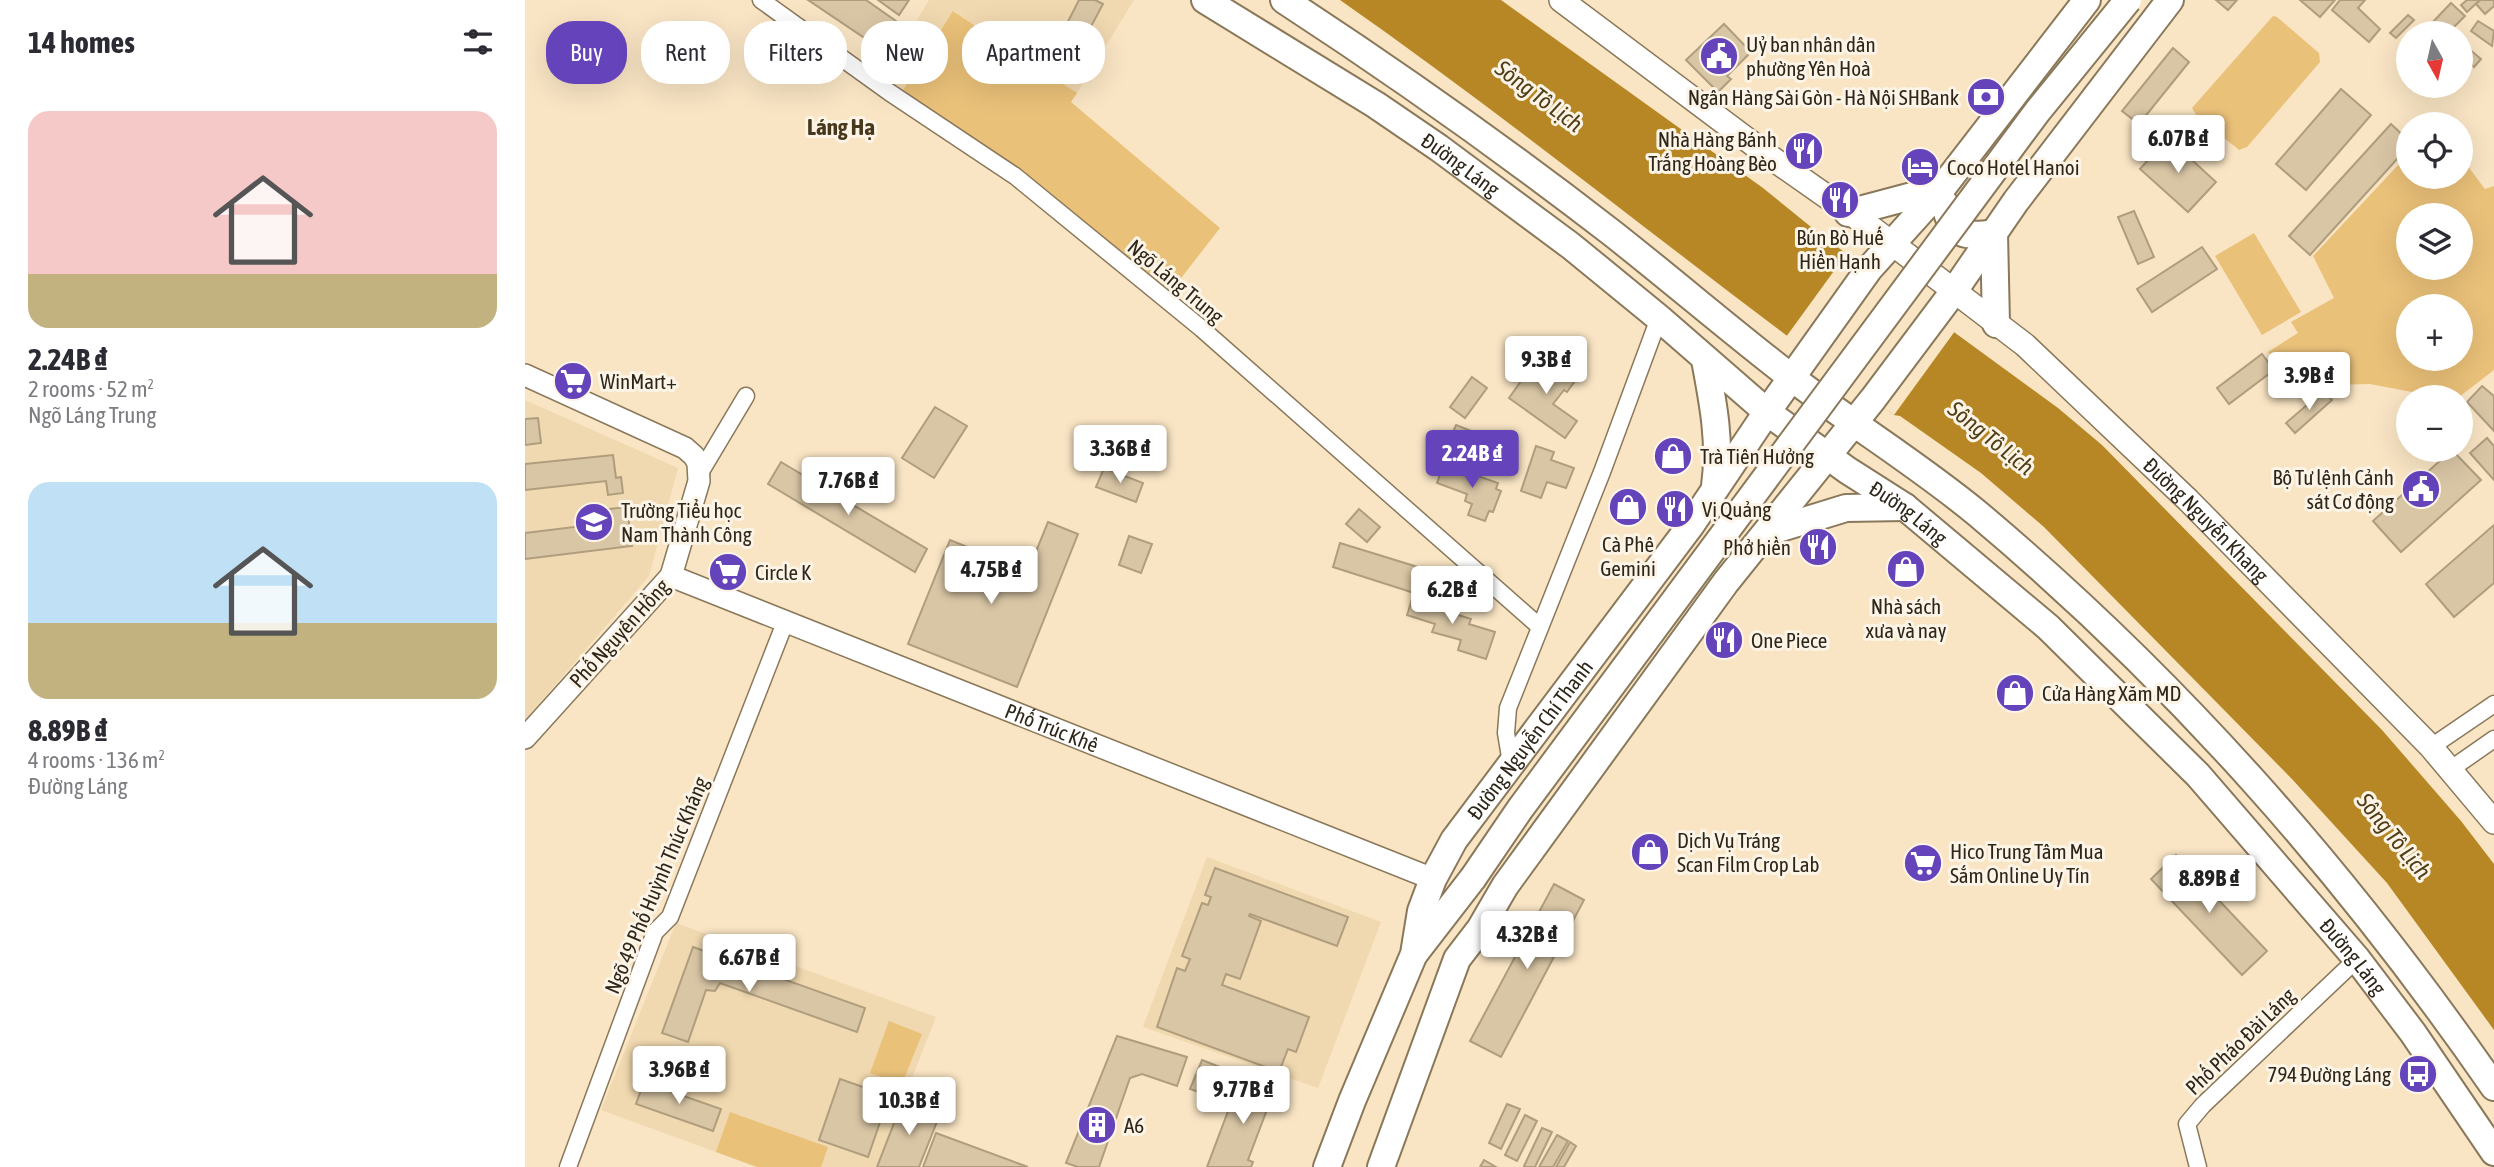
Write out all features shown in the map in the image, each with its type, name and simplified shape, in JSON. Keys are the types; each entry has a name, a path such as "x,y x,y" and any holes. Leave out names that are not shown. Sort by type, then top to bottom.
{"main road":[{"name":"Đường Láng","path":"1205,0 1345,85 1439,148 1571,246 1767,412 1905,507 2048,627 2198,775 2357,959 2413,1033 2494,1152"},
{"name":"Đường Láng","path":"1283,0 1471,127 1612,233 1853,424 1975,512 2074,599 2164,684 2309,843 2376,924 2441,1010 2494,1087"},
{"name":"Đường Nguyễn Khang","path":"1561,0 2025,345 2188,500 2431,747 2494,822"},
{"name":"Đường Nguyễn Chí Thanh","path":"1327,1167 1414,954 1421,911 1433,879 1454,840 1691,525 1868,269 1942,187 2087,0"},
{"path":"1414,954 1473,878 1520,809 2013,145 2128,0"},
{"path":"1457,959 1480,929 1505,886 1549,824 1726,582 1873,399 2084,111 2170,0"},
{"path":"1848,213 1942,187 1947,214 1951,225 1957,231 1974,236 1994,233"},
{"path":"1994,233 1997,324"},
{"path":"1705,360 1713,399 1719,458 1714,491"},
{"path":"1768,532 1846,509 1905,507"},
{"path":"1691,525 1707,518 1730,521 1743,533 1747,542 1745,560"},
{"path":"2048,627 2074,599"},
{"path":"1381,1167 1457,959 1473,878"}],"street":[{"name":"Ngõ Láng Trung","path":"761,0 889,92 1015,176 1202,329 1540,626"},
{"path":"1511,763 1506,733 1508,708 1602,472 1659,318"},
{"path":"525,375 685,448 694,456 700,473"},
{"path":"700,473 746,396"},
{"name":"Phố Nguyên Hồng","path":"525,738 671,576 700,473"},
{"name":"Phố Trúc Khê","path":"671,576 1433,879"},
{"name":"Ngõ 49 Phố Huỳnh Thúc Kháng","path":"568,1167 655,932 670,916 786,620"},
{"path":"2431,747 2494,704"},
{"path":"2451,769 2494,739"},
{"name":"Phố Pháo Đài Láng","path":"2198,1167 2187,1124 2203,1105 2357,959"}],"shaded area":[{"path":"929,0 1134,0 1105,47 1105,21 969,21 954,11 948,21 916,21"},
{"path":"953,11 968,21 962,21 962,84 1063,84 1077,93 1071,102 1220,228 1171,291 1026,176 903,90 907,84 948,84 947,21"},
{"path":"2273,16 2319,53 2320,62 2247,147 2239,150 2197,116 2192,108"},
{"path":"894,84 907,84 903,90"},
{"path":"1064,84 1083,84 1077,93"},
{"path":"2396,167 2396,189 2473,189 2473,173 2485,189 2494,186 2494,370 2473,386 2396,385 2396,389 2370,384 2331,385 2300,394 2268,352 2298,333 2291,322 2334,298 2313,256"},
{"path":"2254,233 2301,312 2262,335 2215,256"},
{"name":"Trường Tiểu học Nam Thành Công","path":"525,400 678,468 649,576 525,720"},
{"path":"1207,857 1381,922 1318,1088 1143,1027"},
{"path":"676,923 936,1017 877,1167 757,1167 601,1110"},
{"path":"889,1021 922,1034 902,1084 870,1073"},
{"path":"730,1112 828,1147 821,1167 757,1167 716,1152"}],"water":[{"name":"Sông Tô Lịch","path":"1340,0 1501,0 1763,188 1821,235 2058,408 2102,445 2382,730 2461,821 2494,864 2494,1030 2387,883 2291,778 2044,527 1981,473 1824,364 1480,102"}],"pier":[{"path":"1847,253 1885,281 1888,278 1955,331 1894,415 1856,388 1854,390 1786,337"}],"building":[{"path":"808,0 866,0 896,21 861,21 861,36 847,26 847,21 839,21"},
{"path":"878,0 909,0 899,15"},
{"path":"1079,0 1095,0 1103,4 1094,21 1068,21"},
{"path":"2216,0 2237,0 2228,10"},
{"path":"2300,0 2335,0 2320,17"},
{"path":"2340,0 2365,0 2358,8 2380,29 2369,42 2332,10"},
{"path":"2467,0 2480,0 2467,12 2461,5"},
{"path":"2480,0 2494,0 2494,6 2485,14 2476,4"},
{"path":"2451,3 2465,16 2460,21 2434,21"},
{"path":"2408,15 2414,20 2413,21 2402,21"},
{"path":"2478,21 2494,31 2492,46 2473,32"},
{"name":"Uỷ ban nhân dân phường Yên Hoà","path":"1724,24 1751,52 1727,76 1731,79 1718,92 1686,60"},
{"path":"2396,27 2396,38 2390,33"},
{"path":"2173,48 2189,62 2139,124 2122,111"},
{"path":"2473,52 2481,59 2473,66"},
{"path":"2341,89 2371,115 2306,190 2276,164"},
{"path":"2391,124 2396,129 2396,160 2310,255 2289,236"},
{"path":"2168,138 2216,182 2188,212 2140,169"},
{"path":"2134,211 2154,257 2138,264 2118,217"},
{"path":"2202,247 2217,269 2152,312 2137,289"},
{"path":"2262,354 2274,370 2229,404 2217,388"},
{"path":"1554,360 1578,377 1567,392 1564,390 1553,404 1577,421 1565,438 1509,398 1526,374 1540,366 1547,371"},
{"path":"1472,377 1487,388 1465,418 1450,407"},
{"path":"2482,386 2494,396 2494,431 2473,408 2473,396"},
{"path":"2323,391 2332,400 2295,433 2286,423"},
{"path":"935,407 967,426 934,478 902,458"},
{"path":"538,418 541,443 525,445 525,419"},
{"path":"1456,425 1474,432 1462,460 1444,453"},
{"path":"2487,438 2494,446 2494,480 2473,456 2473,450"},
{"path":"1536,446 1554,452 1551,460 1574,468 1566,488 1547,482 1541,498 1521,491"},
{"path":"613,455 616,478 621,477 623,493 608,495 606,481 525,490 525,464"},
{"path":"781,462 927,549 915,572 768,484"},
{"path":"2439,462 2464,462 2481,480 2401,552 2373,521"},
{"path":"1444,464 1498,483 1496,489 1501,491 1493,512 1489,511 1485,521 1468,515 1472,504 1465,501 1467,494 1437,483"},
{"path":"1104,468 1143,483 1136,502 1096,487"},
{"path":"627,507 632,546 525,559 525,533 583,526 581,512"},
{"path":"1359,509 1380,527 1367,542 1346,524"},
{"path":"1048,522 1078,534 1017,687 908,644 950,540 1028,571"},
{"path":"2494,525 2494,583 2454,617 2426,584"},
{"path":"1129,536 1152,544 1141,573 1119,565"},
{"path":"1340,543 1421,568 1414,593 1333,567"},
{"path":"1414,593 1448,604 1445,611 1471,619 1469,624 1495,632 1486,659 1458,650 1461,640 1432,632 1435,624 1407,615"},
{"path":"2176,855 2267,951 2242,975 2151,879"},
{"path":"1215,868 1348,917 1337,946 1250,914 1249,916 1261,921 1240,979 1226,974 1222,985 1309,1017 1296,1052 1288,1049 1279,1072 1157,1027 1177,968 1185,971 1190,959 1182,956 1202,903 1208,905 1211,897 1205,895"},
{"path":"1554,884 1584,900 1501,1057 1470,1041"},
{"path":"693,947 865,1008 857,1032 720,983 715,991 706,990 688,1042 662,1033"},
{"name":"A6","path":"1117,1036 1187,1057 1177,1086 1142,1074 1130,1078 1099,1167 1078,1167 1066,1163"},
{"path":"1202,1060 1248,1078 1239,1100 1230,1097 1228,1103 1190,1089"},
{"path":"1248,1078 1280,1090 1273,1108 1268,1107 1248,1160 1253,1162 1251,1167 1207,1167 1233,1098 1239,1100"},
{"path":"840,1079 889,1096 868,1157 819,1140"},
{"path":"644,1082 721,1109 713,1131 636,1104"},
{"path":"903,1100 940,1114 919,1167 877,1167"},
{"path":"1507,1104 1520,1109 1501,1149 1489,1143"},
{"path":"1525,1115 1537,1121 1517,1161 1505,1155"},
{"path":"1542,1128 1552,1132 1535,1167 1526,1167 1524,1166"},
{"path":"936,1133 1028,1167 923,1167"},
{"path":"1557,1135 1568,1141 1553,1167 1539,1167"},
{"path":"1570,1142 1576,1146 1564,1167 1556,1167"},
{"path":"1484,1160 1496,1167 1480,1167"}],"place":[{"name":"Uỷ ban nhân dân phường Yên Hoà","path":"1719,56"},
{"name":"Ngân Hàng Sài Gòn - Hà Nội SHBank","path":"1986,97"},
{"name":"Nhà Hàng Bánh Trắng Hoàng Bèo","path":"1804,151"},
{"name":"Coco Hotel Hanoi","path":"1920,167"},
{"name":"Bún Bò Huế Hiền Hạnh","path":"1840,200"},
{"name":"WinMart+","path":"573,381"},
{"name":"Trà Tiên Hưởng","path":"1673,456"},
{"name":"Bộ Tư lệnh Cảnh sát Cơ động","path":"2421,489"},
{"name":"Cà Phê Gemini","path":"1628,507"},
{"name":"Vị Quảng","path":"1675,509"},
{"name":"Trường Tiểu học Nam Thành Công","path":"594,522"},
{"name":"Phở hiền","path":"1818,547"},
{"name":"Nhà sách xưa và nay","path":"1906,569"},
{"name":"Circle K","path":"728,572"},
{"name":"One Piece","path":"1724,640"},
{"name":"Cửa Hàng Xăm MD","path":"2015,693"},
{"name":"Dịch Vụ Tráng Scan Film Crop Lab","path":"1650,852"},
{"name":"Hico Trung Tâm Mua Sắm Online Uy Tín","path":"1923,863"},
{"name":"794 Đường Láng","path":"2418,1074"},
{"name":"A6","path":"1097,1125"}],"district":[{"name":"Láng Hạ","path":"841,127"}]}
